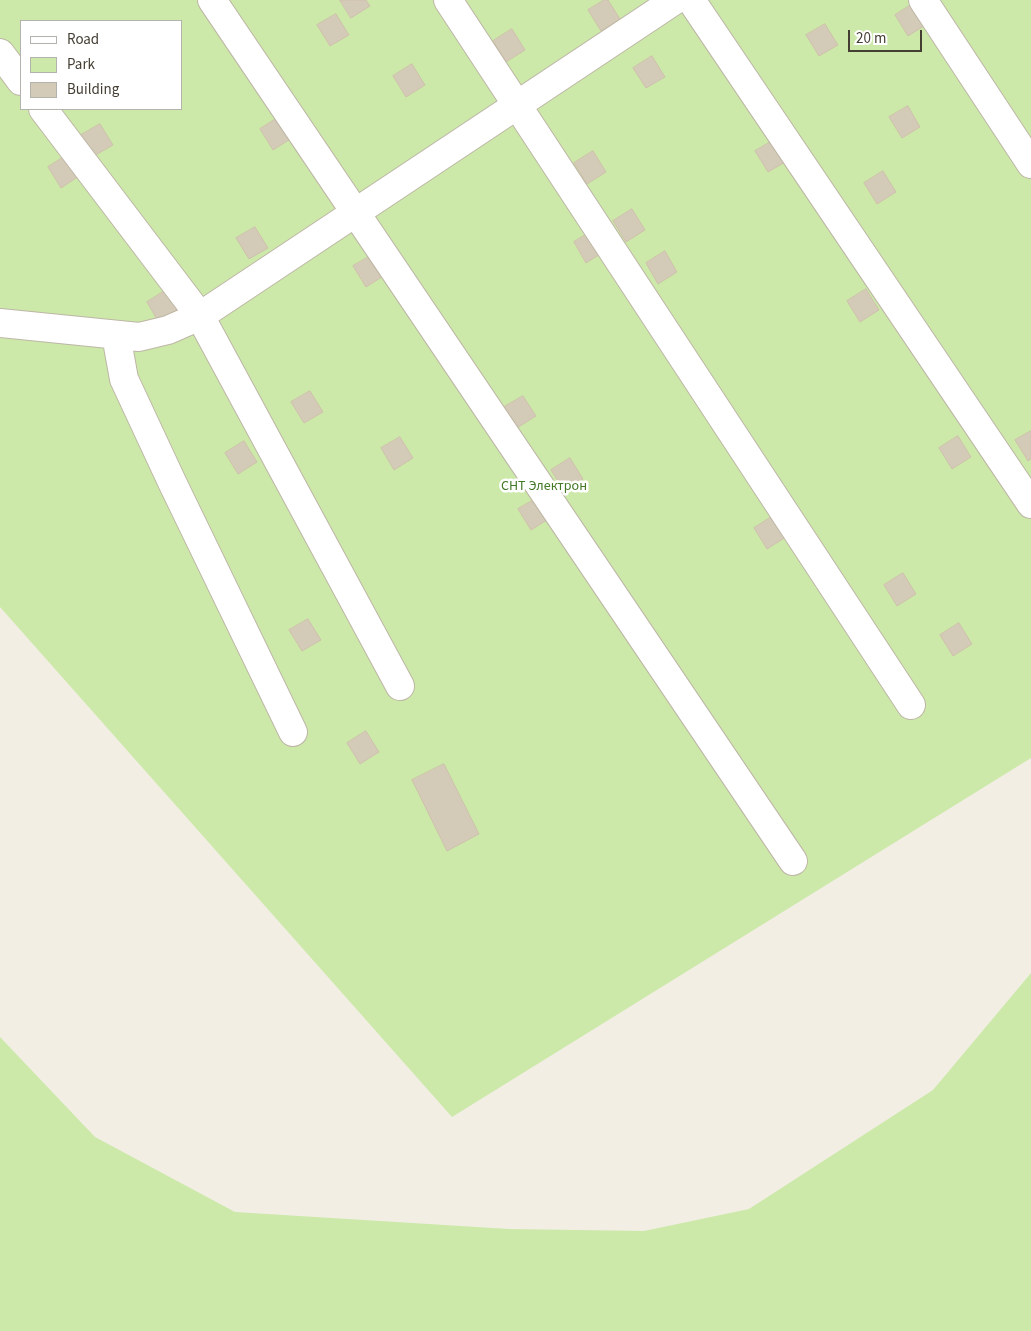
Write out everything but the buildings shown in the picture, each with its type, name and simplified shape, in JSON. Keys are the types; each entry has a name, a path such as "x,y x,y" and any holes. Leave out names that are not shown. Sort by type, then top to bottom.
{"street":[{"path":"212,0 354,214 793,861"},
{"path":"448,0 911,706"},
{"path":"0,323 66,328 139,337 168,330 200,316 675,0"},
{"path":"691,0 1031,504"},
{"path":"923,0 1031,164"},
{"path":"0,53 20,80"},
{"path":"43,110 200,316 400,686"},
{"path":"116,335 124,379 293,732"}],"green space":[{"name":"СНТ Электрон","path":"0,0 1031,0 1031,758 452,1117 0,607"},
{"path":"1031,973 1031,1331 0,1331 0,1037 95,1137 235,1212 509,1229 644,1231 749,1209 933,1090"}]}
